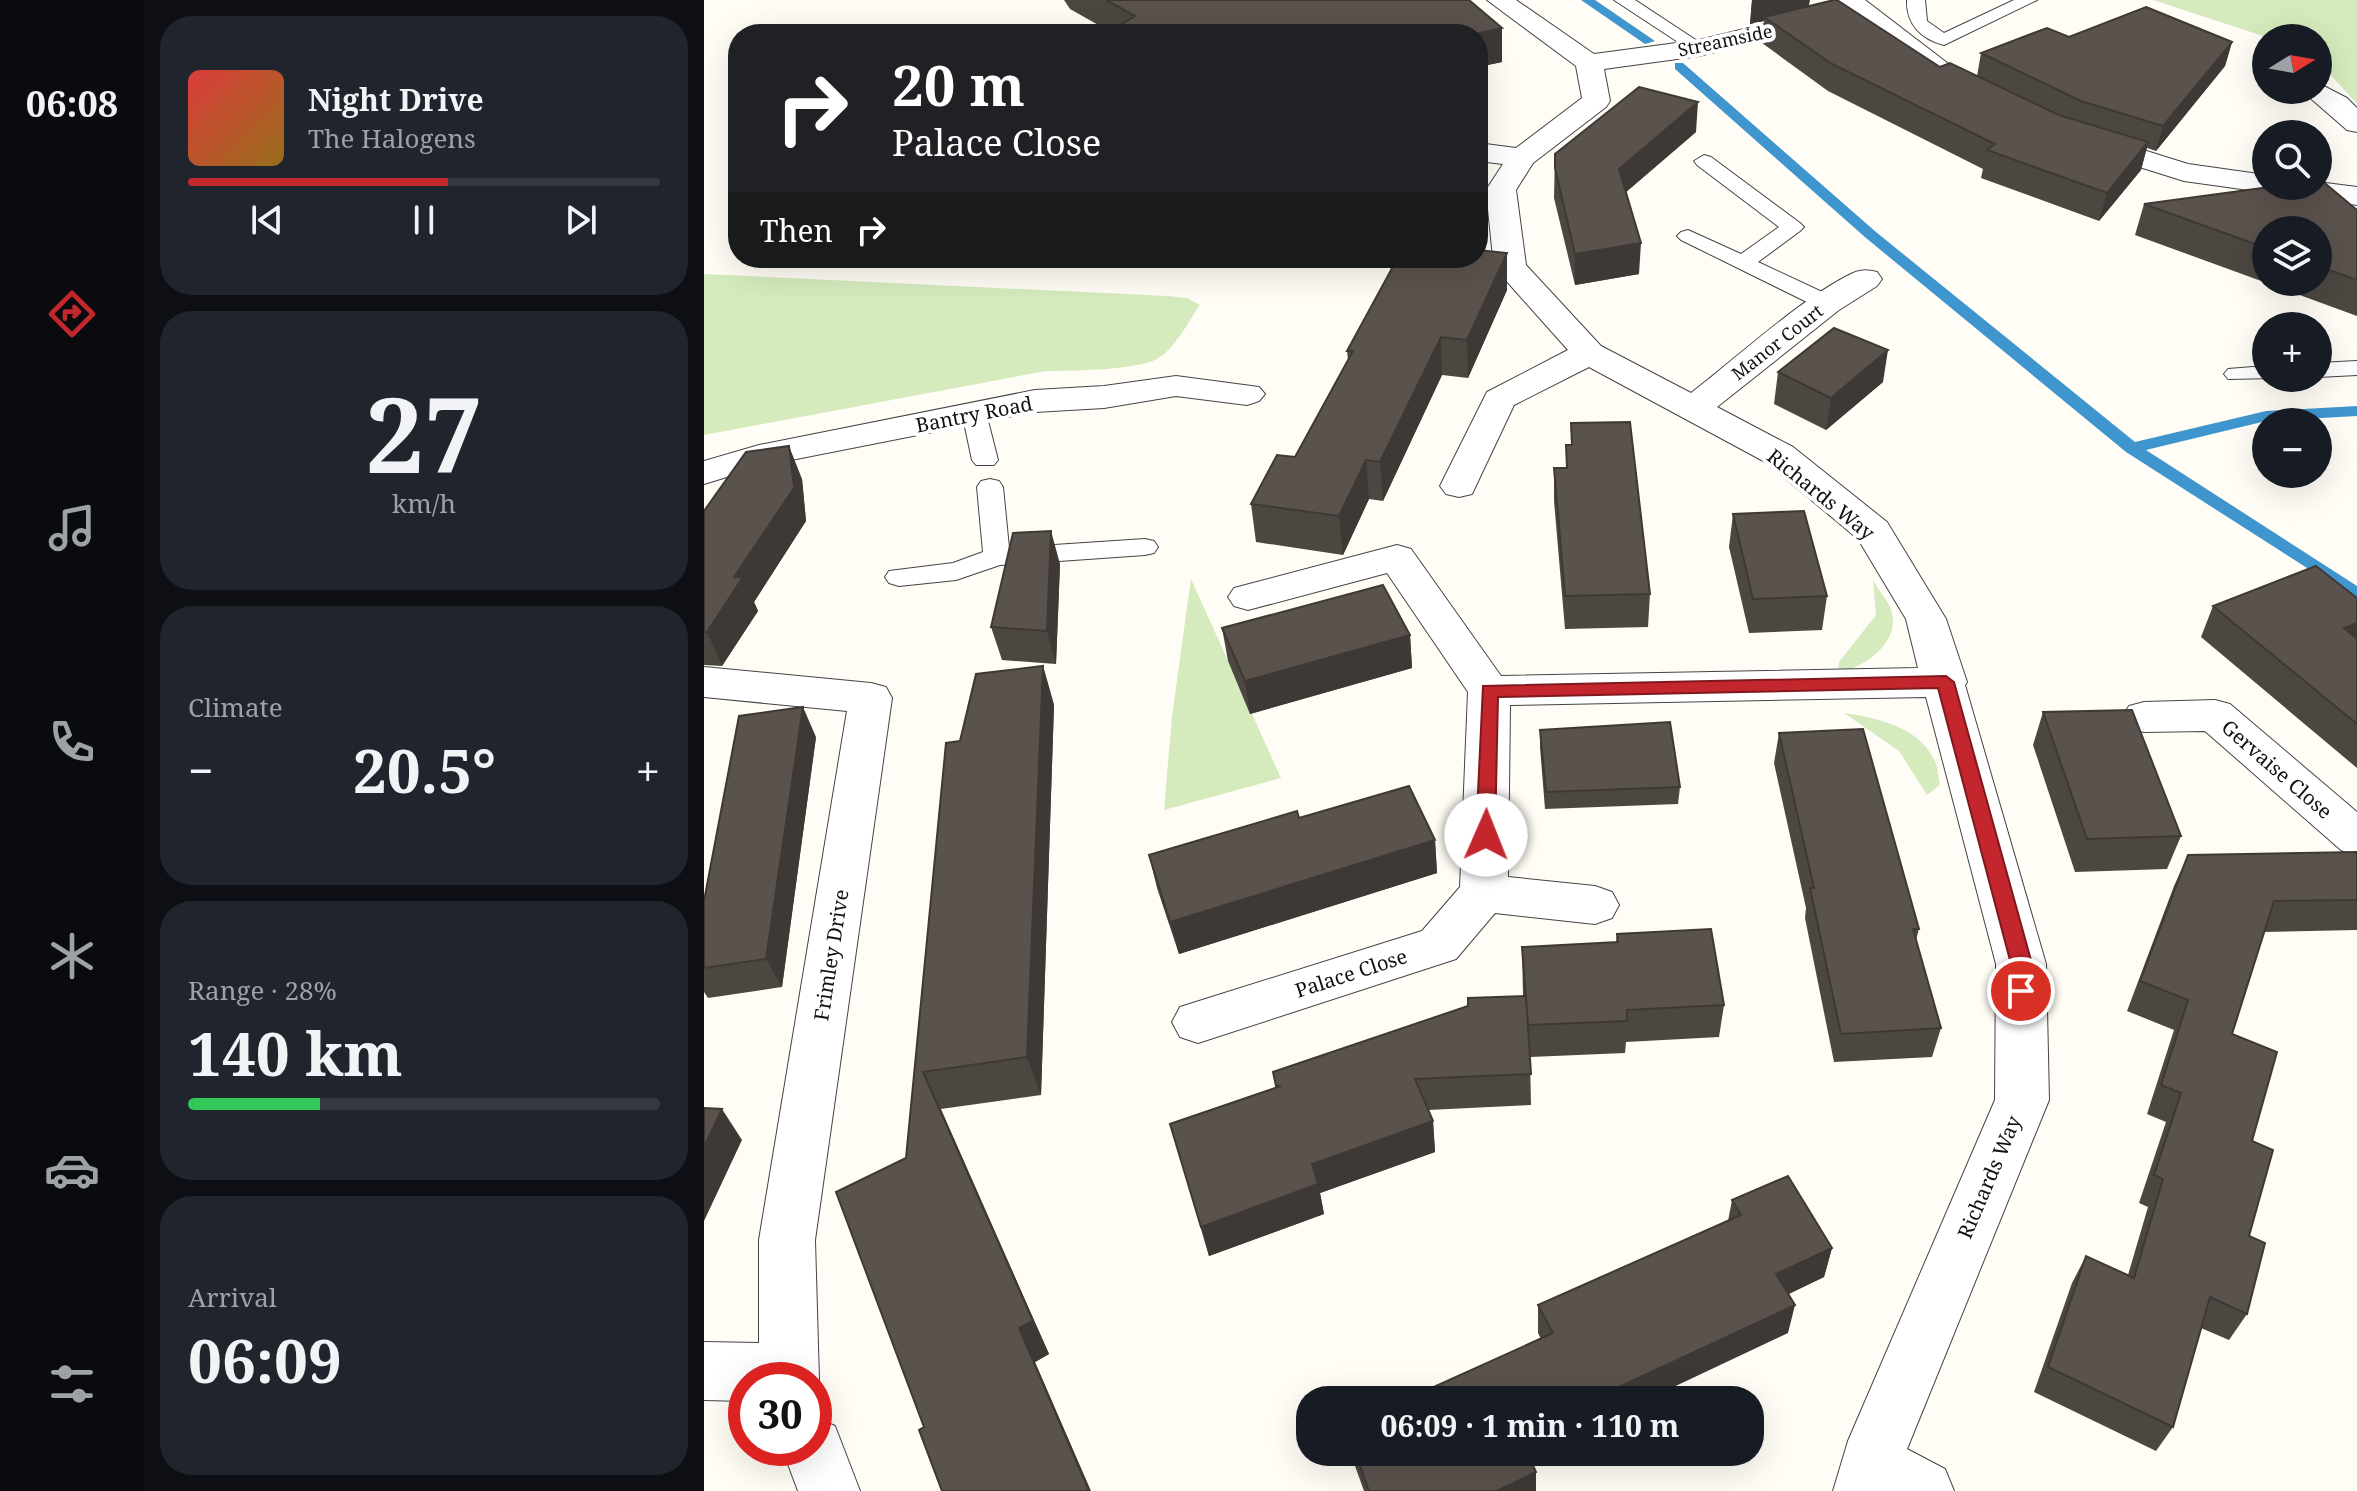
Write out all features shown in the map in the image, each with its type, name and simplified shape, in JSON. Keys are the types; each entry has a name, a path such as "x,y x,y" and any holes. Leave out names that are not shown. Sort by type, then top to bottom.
{"street":[{"path":"1500,0 1589,63"},
{"path":"1854,4 1908,32 1959,83 1985,96"},
{"name":"Streamside","path":"1589,63 1699,48 1854,4"},
{"name":"Richards Way","path":"1589,63 1596,101 1522,157 1501,190 1510,267 1589,353 1780,455 1873,531 1926,619 1946,682 2021,964 2022,1100 1867,1477"},
{"path":"2332,101 2357,124"},
{"path":"2064,134 2184,172 2252,182"},
{"path":"1488,153 1522,157"},
{"path":"2332,193 2357,196"},
{"name":"Manor Court","path":"1692,410 1827,303 1866,279"},
{"path":"1459,486 1499,399 1589,353"},
{"name":"Bantry Road","path":"704,473 759,456 1035,401 1104,397 1176,386 1247,394"},
{"path":"1248,597 1397,558 1489,691 1484,893 1595,905"},
{"name":"Frimley Drive","path":"704,682 871,698 787,1240 788,1362"},
{"path":"1489,691 1946,682"},
{"name":"Gervaise Close","path":"2144,717 2215,715 2357,838"},
{"name":"Palace Close","path":"1198,1022 1439,945 1484,893"},
{"path":"704,1371 728,1373"},
{"path":"820,1466 829,1491"},
{"path":"1867,1477 1923,1491"}],"lane":[{"path":"1623,0 1699,48"},
{"path":"1916,0 1916,16 1908,32 1944,40 2028,0"},
{"path":"1704,161 1793,227 1745,261"},
{"path":"1688,236 1827,303"},
{"path":"2332,369 2357,368"},
{"path":"2236,374 2252,373"},
{"path":"974,413 988,474 997,557"},
{"path":"899,577 956,571 997,557 1145,547"}],"green space":[{"path":"2153,0 2357,0 2357,104 2332,76 2332,24 2252,24 2252,32"},
{"path":"704,274 1167,296 1187,298 1200,305 1170,349 1147,363 1103,369 1046,371 704,435"},
{"path":"1191,579 1281,778 1164,810 1172,716"},
{"path":"1873,580 1890,607 1892,630 1880,650 1870,658 1838,673 1839,662 1876,615"},
{"path":"1844,713 1882,721 1907,731 1927,748 1934,759 1940,785 1927,795 1899,751"}],"building":[{"path":"1106,0 1469,0 1502,28 1488,31 1488,24 1122,24 1135,16"},
{"path":"1834,0 1940,67 1950,63 2059,115 2148,142 2107,193 1987,150 1995,144 1832,64 1764,17"},
{"path":"2146,7 2232,42 2163,126 2081,101 1981,53 2047,28 2069,37"},
{"path":"1639,87 1698,102 1619,169 1641,243 1575,254 1555,168 1555,154"},
{"path":"2252,189 2252,200 2332,200 2332,189 2357,210 2357,280 2332,271 2332,216 2252,216 2252,243 2144,204"},
{"path":"1488,251 1507,253 1467,340 1441,337 1380,462 1366,460 1339,516 1251,504 1277,455 1295,457 1353,351 1347,351 1392,268 1488,268"},
{"path":"1834,328 1888,350 1831,398 1778,372"},
{"path":"1630,422 1650,594 1565,596 1554,468 1567,468 1566,445 1572,445 1571,423"},
{"path":"789,446 794,488 734,577 743,577 707,632 704,632 704,511 746,452"},
{"path":"1804,511 1827,596 1753,599 1733,514"},
{"path":"1051,531 1047,631 991,627 1013,533"},
{"path":"2316,566 2357,598 2357,623 2344,628 2357,639 2357,724 2213,606"},
{"path":"1383,585 1410,635 1245,681 1222,628"},
{"path":"1043,666 1027,1057 923,1072 1033,1321 1019,1328 1089,1491 942,1491 919,1430 924,1427 836,1192 906,1158 946,743 960,741 976,674"},
{"path":"803,707 766,959 704,968 704,901 739,716"},
{"path":"2132,710 2181,836 2087,839 2043,712"},
{"path":"1670,722 1680,787 1546,792 1540,730"},
{"path":"1863,729 1919,929 1913,929 1941,1028 1841,1034 1810,888 1814,888 1779,733"},
{"path":"1409,786 1435,840 1170,922 1149,855 1297,811 1299,818"},
{"path":"2357,852 2357,900 2274,901 2232,1034 2277,1052 2252,1141 2273,1150 2249,1236 2265,1243 2247,1314 2210,1297 2173,1427 2048,1367 2086,1256 2134,1278 2163,1179 2154,1175 2181,1093 2161,1085 2188,1000 2140,981 2188,855"},
{"path":"1711,929 1724,1005 1627,1010 1627,1021 1528,1025 1522,947 1618,942 1617,934"},
{"path":"1526,996 1531,1074 1415,1079 1433,1121 1312,1164 1318,1184 1201,1227 1170,1124 1281,1086 1276,1086 1273,1072 1468,1006 1468,998"},
{"path":"704,1108 722,1109 704,1147"},
{"path":"1788,1176 1832,1248 1776,1274 1795,1305 1621,1386 1436,1386 1553,1333 1538,1305 1741,1215 1732,1200"},
{"path":"1360,1466 1533,1466 1536,1472 1497,1491 1369,1491"}],"waterway":[{"path":"1587,0 1649,41"},
{"path":"1679,66 1871,235 2132,448"},
{"path":"2132,448 2266,416 2357,411"},
{"path":"2132,448 2357,594"}],"route":[{"path":"1486,835 1489,691 1946,682 2021,964 2021,991"}]}
